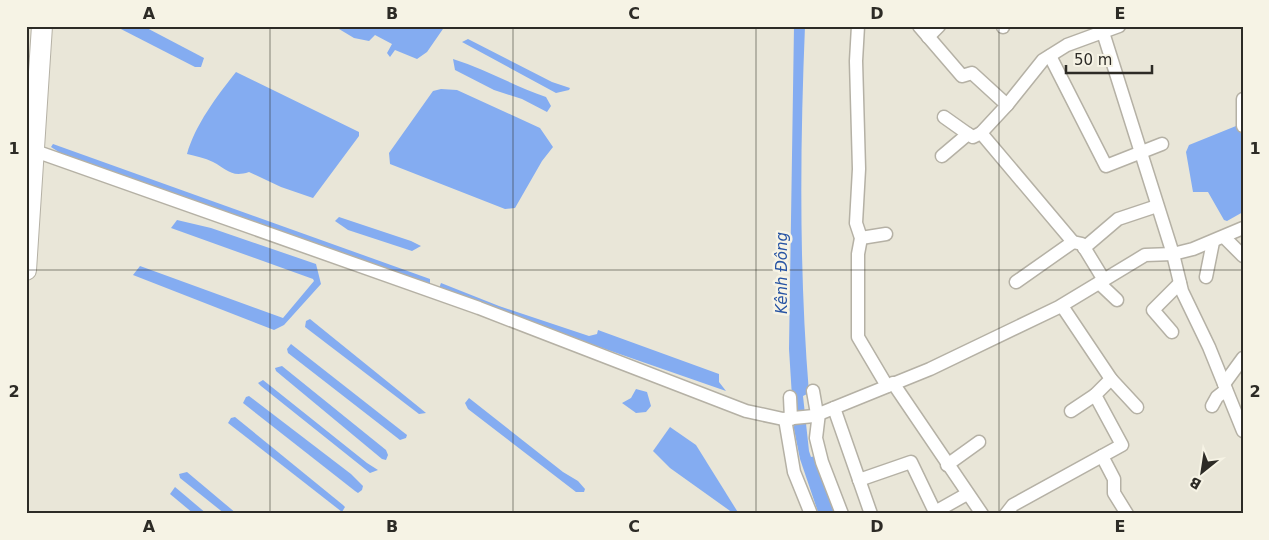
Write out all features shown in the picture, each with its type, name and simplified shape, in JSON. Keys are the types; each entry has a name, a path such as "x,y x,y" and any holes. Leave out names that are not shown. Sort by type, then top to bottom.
{"main road":[{"path":"26,270 35,151 32,84 42,26"}],"street":[{"path":"858,26 856,61 859,169 856,223 862,238 858,254 858,337 982,514"},
{"path":"919,26 962,76 972,73 1007,105"},
{"path":"928,37 939,26"},
{"path":"944,117 973,137 981,133 1044,60 1067,45 1102,29 1119,26"},
{"path":"1102,29 1157,206 1174,254 1180,284 1243,430"},
{"path":"1050,56 1106,166 1162,144"},
{"path":"1243,99 1243,126"},
{"path":"981,133 1079,245 1102,281 1117,300"},
{"path":"942,156 968,134"},
{"path":"35,151 479,308 746,411 788,419 817,414 930,369 1062,306 1145,255 1174,254 1218,240 1243,228"},
{"path":"1016,282 1079,245 1118,219 1157,206"},
{"path":"862,238 886,234"},
{"path":"1218,240 1243,256"},
{"path":"1206,276 1218,240"},
{"path":"1172,332 1153,310 1180,284"},
{"path":"1062,306 1111,379 1137,407"},
{"path":"1212,406 1243,358"},
{"path":"1071,411 1096,395 1111,379"},
{"path":"813,391 817,414 816,438 822,462 842,514"},
{"path":"1006,514 1013,505 1122,445 1096,395"},
{"path":"790,397 788,419 794,472 811,514"},
{"path":"834,408 871,514"},
{"path":"947,464 979,442"},
{"path":"1102,456 1114,479 1114,494 1127,514"},
{"path":"859,480 911,462 936,513 967,494"}],"water":[{"path":"115,26 143,26 204,58 201,67 195,67"},
{"path":"334,26 445,26 427,52 417,59 395,50 390,57 387,53 392,44 375,35 369,41 354,38"},
{"path":"794,26 805,26 801,210 803,301 809,393 803,396 809,451 811,457 815,456 838,514 821,514 818,512 800,459 794,429 789,349"},
{"path":"468,39 552,82 570,88 569,90 556,93 462,42"},
{"path":"453,59 546,97 551,106 547,112 522,99 494,90 455,70"},
{"path":"236,72 359,132 359,136 313,198 281,187 249,172 243,174 233,173 210,161 187,154 195,132 214,101"},
{"path":"441,89 457,90 540,128 553,147 542,161 515,208 505,209 390,164 389,153 433,91"},
{"path":"1236,126 1240,129 1243,138 1243,212 1227,221 1224,220 1208,192 1193,192 1186,152 1189,145"},
{"path":"53,144 430,279 430,283 426,285 65,156 51,147"},
{"path":"339,217 421,246 412,251 348,230 335,221"},
{"path":"177,220 211,228 316,264 321,284 284,325 274,330 133,275 140,266 283,318 314,281 313,279 171,228"},
{"path":"441,283 499,306 589,336 597,334 598,330 719,374 719,382 726,391 438,291"},
{"path":"310,319 426,413 419,414 305,327 306,321"},
{"path":"291,344 407,435 406,438 400,440 288,353 287,349"},
{"path":"282,366 386,450 388,455 386,460 382,459 276,371 275,368"},
{"path":"263,380 378,470 370,473 261,386 258,383"},
{"path":"636,389 647,392 651,406 646,412 636,413 622,403 631,398"},
{"path":"249,396 351,474 363,486 362,490 358,493 355,491 243,403 246,397"},
{"path":"469,398 563,472 578,481 585,489 584,492 576,492 468,409 465,403"},
{"path":"235,417 343,505 345,507 342,512 228,423 231,418"},
{"path":"670,427 696,445 739,514 733,513 670,468 653,451"},
{"path":"187,472 237,514 225,514 180,478 179,474"},
{"path":"175,487 207,514 194,514 170,494"}],"water label":[{"name":"Kênh Đông","path":"782,273"}]}
